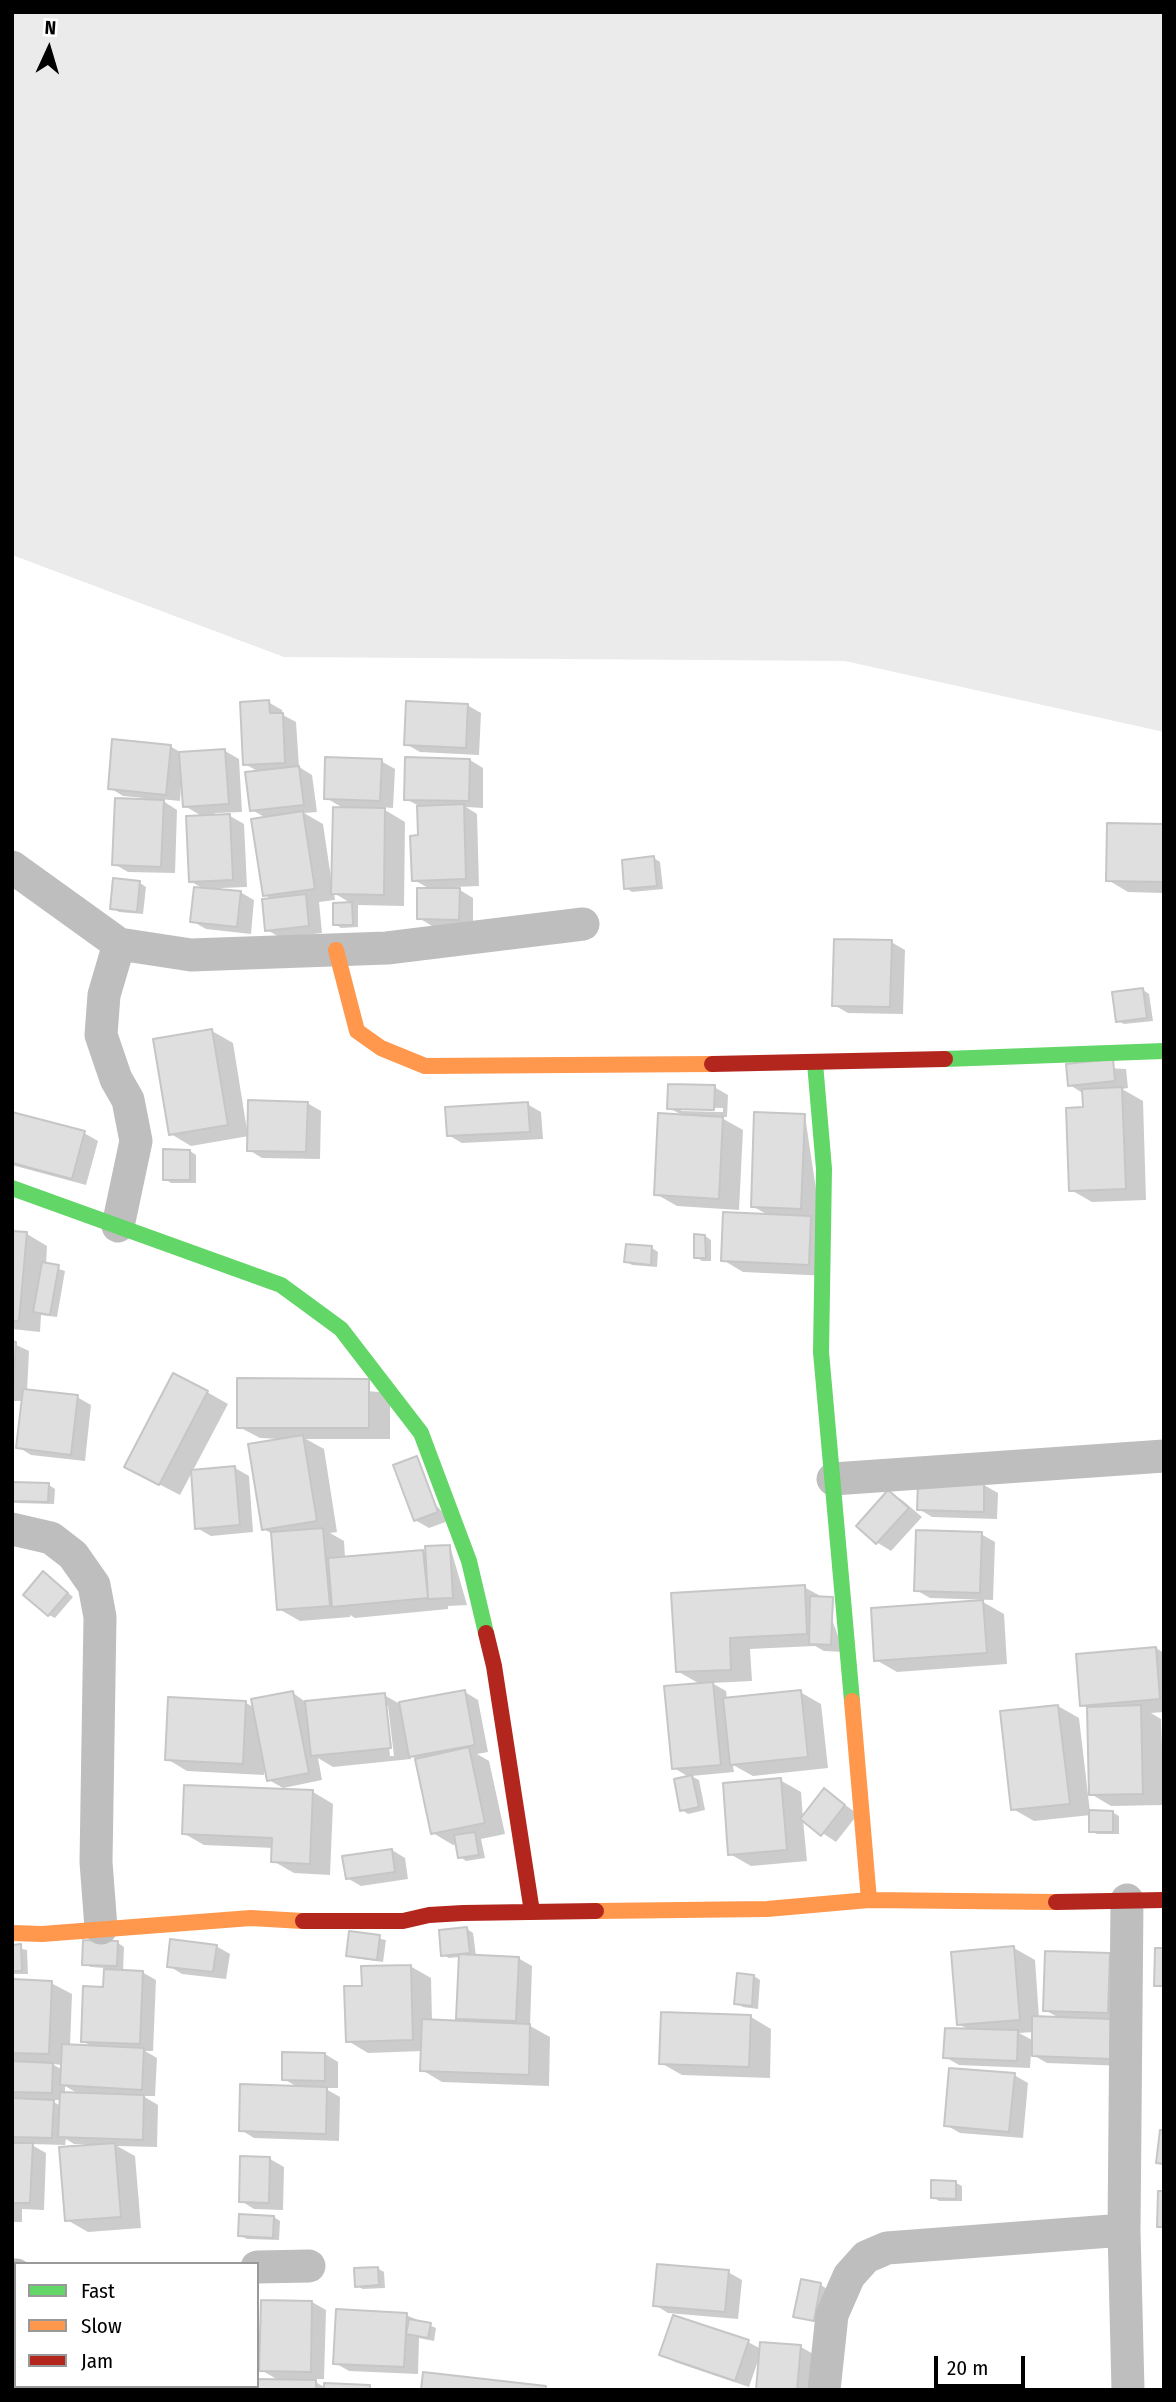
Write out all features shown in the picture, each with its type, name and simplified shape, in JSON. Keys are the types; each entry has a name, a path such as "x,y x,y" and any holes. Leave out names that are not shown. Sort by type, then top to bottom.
{"street":[{"path":"12,867 119,944 191,955 387,948 583,924"},
{"path":"118,1226 136,1141 128,1100 116,1079 101,1035 104,995 119,944"},
{"path":"336,950 357,1031 382,1048 425,1066 815,1063 1164,1051"},
{"path":"815,1063 824,1169 821,1352 869,1900"},
{"path":"12,1188 281,1285 341,1329 421,1433 468,1561 494,1666 532,1912"},
{"path":"833,1479 1164,1456"},
{"path":"12,1529 51,1538 73,1555 94,1585 100,1617 96,1862 101,1928"},
{"path":"12,1933 42,1934 251,1918 319,1922 403,1921 429,1915 767,1909 869,1900 1164,1900"},
{"path":"1128,1900 1124,2230 1128,2390"},
{"path":"824,2390 832,2315 849,2276 866,2257 887,2248 1124,2230"},
{"path":"259,2267 309,2266"}],"shaded area":[{"path":"12,12 1164,12 1164,732 845,661 284,657 12,555"}],"building":[{"path":"269,700 270,713 283,713 285,763 243,765 240,702"},
{"path":"406,701 468,704 466,748 404,745"},
{"path":"112,739 171,745 166,795 108,789"},
{"path":"225,749 229,804 183,807 179,752"},
{"path":"325,757 382,759 380,801 324,799"},
{"path":"405,757 470,759 469,801 404,800"},
{"path":"299,766 304,805 250,811 245,772"},
{"path":"115,798 164,800 161,867 112,865"},
{"path":"464,804 466,879 412,881 410,836 418,835 417,806"},
{"path":"333,807 385,808 384,895 331,894"},
{"path":"303,811 315,889 263,896 251,819"},
{"path":"230,814 233,880 189,882 186,816"},
{"path":"1107,823 1164,824 1164,882 1106,881"},
{"path":"654,856 657,886 624,889 622,860"},
{"path":"113,878 140,881 137,912 110,909"},
{"path":"194,887 241,891 237,927 190,922"},
{"path":"417,888 460,888 459,920 417,919"},
{"path":"306,894 309,926 265,931 262,899"},
{"path":"352,902 353,925 333,925 333,903"},
{"path":"834,939 892,940 890,1007 832,1006"},
{"path":"1143,988 1147,1018 1116,1022 1112,992"},
{"path":"212,1029 228,1125 169,1135 153,1039"},
{"path":"1113,1059 1115,1081 1068,1086 1066,1064"},
{"path":"668,1084 715,1085 714,1110 667,1109"},
{"path":"1122,1087 1126,1189 1069,1191 1066,1108 1083,1107 1082,1089"},
{"path":"248,1100 308,1102 306,1152 247,1151"},
{"path":"528,1102 530,1132 447,1136 445,1107"},
{"path":"12,1112 85,1131 72,1179 12,1163"},
{"path":"754,1112 805,1114 801,1209 751,1207"},
{"path":"658,1113 723,1117 719,1199 654,1195"},
{"path":"163,1149 190,1150 190,1180 163,1180"},
{"path":"723,1212 811,1216 809,1265 721,1261"},
{"path":"12,1231 27,1232 19,1321 12,1321"},
{"path":"694,1234 705,1235 706,1258 694,1258"},
{"path":"626,1244 652,1246 651,1265 624,1262"},
{"path":"42,1262 59,1265 50,1315 33,1312"},
{"path":"12,1341 16,1342 13,1395 12,1395"},
{"path":"173,1373 208,1391 159,1485 124,1467"},
{"path":"237,1378 369,1379 369,1428 237,1428"},
{"path":"23,1389 78,1395 71,1455 16,1448"},
{"path":"303,1435 317,1521 262,1530 248,1444"},
{"path":"417,1456 438,1512 414,1521 393,1465"},
{"path":"235,1466 240,1525 195,1529 191,1470"},
{"path":"918,1481 984,1483 984,1512 917,1510"},
{"path":"12,1482 49,1483 48,1502 12,1501"},
{"path":"888,1490 909,1508 876,1544 856,1526"},
{"path":"323,1528 330,1606 277,1610 271,1532"},
{"path":"916,1530 982,1532 980,1593 914,1591"},
{"path":"450,1545 453,1598 428,1599 425,1546"},
{"path":"423,1550 428,1598 332,1607 328,1558"},
{"path":"43,1571 68,1593 48,1616 23,1595"},
{"path":"805,1585 807,1634 730,1638 731,1670 676,1672 671,1593"},
{"path":"810,1596 833,1597 831,1645 809,1644"},
{"path":"983,1600 987,1653 874,1661 871,1608"},
{"path":"1156,1647 1160,1699 1080,1706 1076,1654"},
{"path":"713,1682 721,1765 672,1769 664,1686"},
{"path":"465,1690 475,1745 409,1757 399,1702"},
{"path":"801,1690 808,1757 730,1765 723,1698"},
{"path":"293,1691 309,1773 267,1781 251,1699"},
{"path":"385,1693 391,1748 311,1756 305,1701"},
{"path":"168,1697 246,1701 243,1764 165,1760"},
{"path":"1058,1705 1070,1804 1011,1810 1000,1711"},
{"path":"1141,1705 1143,1794 1089,1795 1087,1707"},
{"path":"469,1747 485,1823 431,1834 415,1759"},
{"path":"692,1775 699,1807 680,1811 674,1779"},
{"path":"781,1778 787,1850 728,1855 723,1783"},
{"path":"184,1785 313,1790 310,1864 271,1862 272,1838 182,1834"},
{"path":"824,1788 845,1805 821,1836 800,1819"},
{"path":"1089,1810 1113,1811 1113,1832 1089,1832"},
{"path":"475,1832 479,1855 458,1858 454,1835"},
{"path":"392,1849 395,1872 346,1879 342,1856"},
{"path":"467,1927 470,1953 441,1956 439,1930"},
{"path":"349,1931 380,1935 377,1960 346,1956"},
{"path":"170,1939 217,1945 213,1972 167,1967"},
{"path":"83,1940 118,1941 117,1966 82,1965"},
{"path":"21,1944 22,1971 12,1971 12,1945"},
{"path":"1014,1946 1020,2020 957,2025 951,1952"},
{"path":"1155,1948 1164,1948 1164,1986 1154,1986"},
{"path":"1045,1951 1110,1953 1108,2013 1043,2011"},
{"path":"459,1954 519,1957 516,2021 456,2019"},
{"path":"411,1965 413,2040 346,2042 344,1986 362,1986 361,1966"},
{"path":"104,1969 143,1971 140,2044 81,2042 83,1986 103,1987"},
{"path":"737,1973 754,1975 752,2006 734,2004"},
{"path":"12,1979 52,1981 49,2054 12,2053"},
{"path":"661,2012 751,2015 749,2067 659,2064"},
{"path":"1032,2016 1111,2019 1110,2059 1032,2056"},
{"path":"422,2019 530,2024 529,2075 420,2071"},
{"path":"945,2028 1018,2030 1017,2061 943,2058"},
{"path":"62,2044 144,2048 142,2090 60,2085"},
{"path":"282,2052 325,2053 325,2081 282,2080"},
{"path":"12,2061 53,2063 52,2093 12,2092"},
{"path":"949,2068 1015,2073 1009,2132 944,2126"},
{"path":"240,2084 327,2087 326,2134 239,2131"},
{"path":"60,2092 144,2095 143,2140 58,2137"},
{"path":"12,2098 54,2100 52,2138 12,2137"},
{"path":"1160,2130 1164,2130 1164,2164 1156,2163"},
{"path":"12,2143 33,2143 30,2203 12,2203"},
{"path":"115,2143 121,2217 65,2221 59,2147"},
{"path":"240,2156 270,2157 269,2203 239,2202"},
{"path":"931,2180 956,2181 956,2199 931,2198"},
{"path":"1158,2191 1164,2191 1164,2227 1157,2227"},
{"path":"239,2214 274,2216 273,2238 238,2236"},
{"path":"657,2264 729,2270 725,2312 653,2306"},
{"path":"378,2267 379,2285 355,2287 354,2268"},
{"path":"801,2279 821,2283 814,2321 793,2317"},
{"path":"12,2296 14,2296 14,2376"},
{"path":"261,2300 312,2301 311,2372 259,2371"},
{"path":"336,2309 407,2313 404,2367 333,2364"},
{"path":"673,2315 749,2340 735,2381 659,2355"},
{"path":"409,2319 431,2323 428,2338 406,2334"},
{"path":"760,2342 801,2345 797,2390 756,2390"},
{"path":"423,2372 546,2386 545,2390 421,2390"},
{"path":"259,2379 316,2380 316,2390 239,2390 259,2388"},
{"path":"12,2382 14,2388 46,2388 46,2390 12,2390"},
{"path":"324,2383 370,2385 370,2390 324,2390"},
{"path":"54,2388 129,2388 53,2390"},
{"path":"142,2388 229,2388 229,2390"}],"traffic: fast":[{"path":"945,1059 1164,1051"},
{"path":"815,1063 824,1169 821,1352 852,1701"},
{"path":"12,1188 281,1285 341,1329 421,1433 469,1561 486,1633"}],"traffic: slow":[{"path":"336,950 357,1031 381,1048 425,1066 712,1064"},
{"path":"852,1701 869,1900"},
{"path":"596,1911 767,1909 869,1900 1056,1902"},
{"path":"12,1933 42,1934 251,1918 303,1921"}],"traffic: jam":[{"path":"712,1064 945,1059"},
{"path":"486,1633 494,1666 532,1912"},
{"path":"1056,1902 1164,1900"},
{"path":"303,1921 403,1921 429,1915 463,1913 596,1911"}]}
